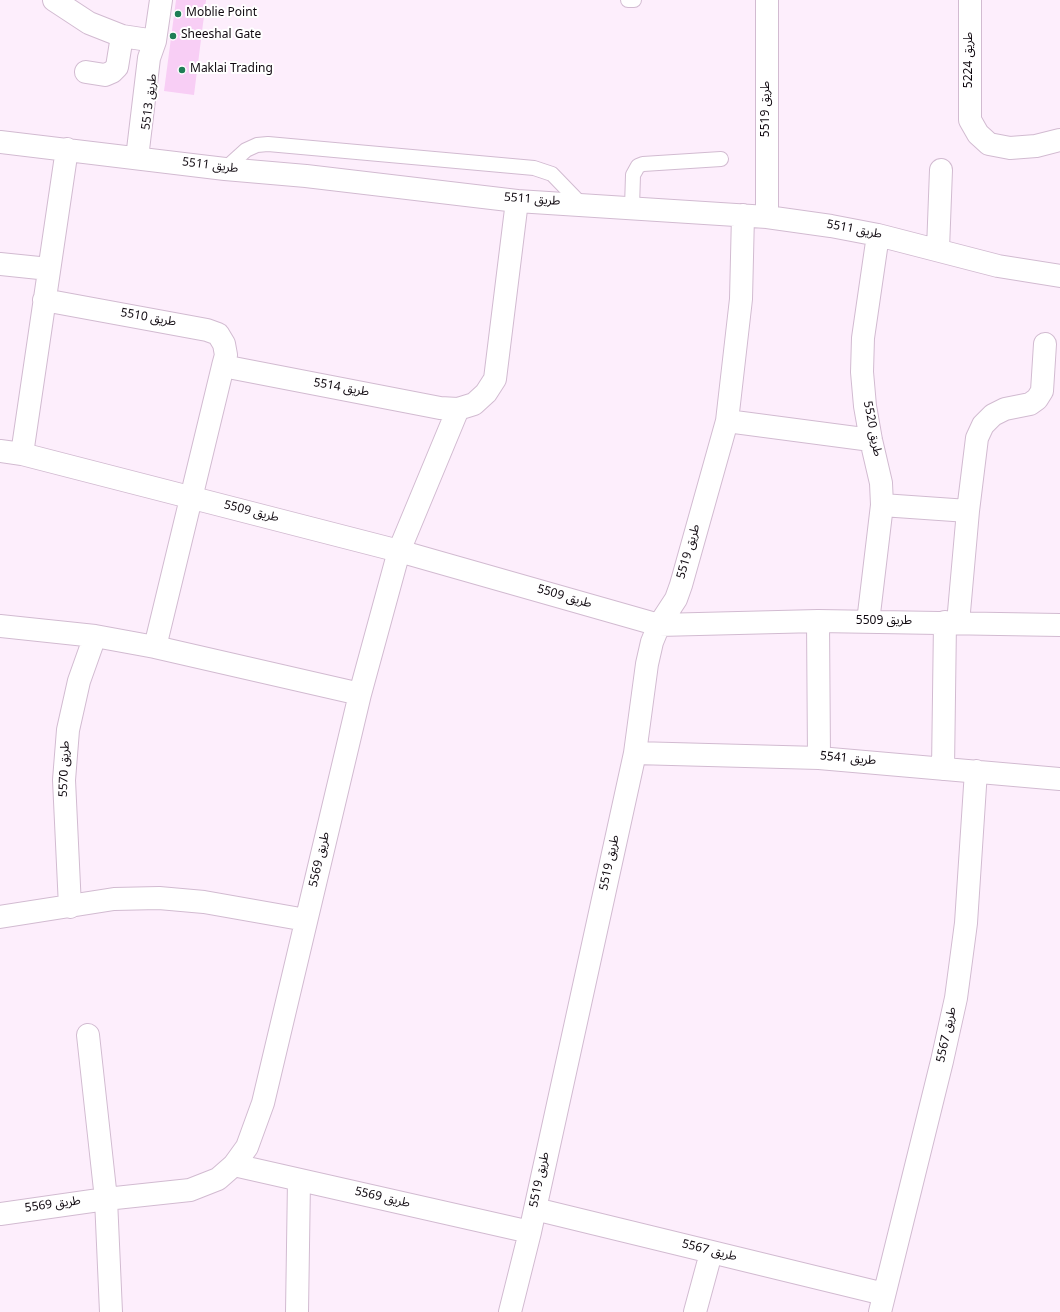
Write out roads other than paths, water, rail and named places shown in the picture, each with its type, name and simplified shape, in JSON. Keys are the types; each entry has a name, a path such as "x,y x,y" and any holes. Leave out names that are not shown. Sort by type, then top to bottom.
{"street":[{"path":"54,0 89,23 122,36 155,41"},
{"name":"طريق 5513","path":"137,158 150,53 155,41 162,0"},
{"name":"طريق 5519","path":"767,0 767,217"},
{"name":"طريق 5224","path":"970,0 970,120 978,134 989,144 1010,148 1036,146 1060,140"},
{"path":"86,72 105,75 112,72 117,67 122,36"},
{"name":"طريق 5513","path":"155,41 157,53 146,134 149,146 159,161"},
{"name":"طريق 5511","path":"0,142 225,169 306,176 517,201 767,217 831,226 878,235 938,249 998,266 1060,276"},
{"path":"22,454 66,149"},
{"path":"938,249 941,170"},
{"name":"طريق 5514","path":"223,366 440,408 458,409 474,404 486,393 495,379 517,201"},
{"name":"طريق 5519","path":"510,1312 530,1232 635,753 647,664 652,642 659,625 676,599 727,421 740,300 743,215"},
{"name":"طريق 5520","path":"868,622 882,505 878,468 871,440 863,386 863,338 878,235"},
{"path":"0,264 49,269"},
{"name":"طريق 5510","path":"44,300 207,330 218,334 224,344 226,355 223,366"},
{"path":"943,769 952,623 977,438 983,425 993,415 1005,409 1030,404 1037,399 1042,390 1045,344"},
{"path":"155,647 223,366"},
{"path":"399,550 458,409"},
{"path":"727,421 871,440"},
{"name":"طريق 5509","path":"0,451 22,454 399,550 659,625 818,621 1060,625"},
{"path":"882,505 968,511"},
{"name":"طريق 5569","path":"0,1214 106,1199 190,1190 218,1179 234,1165 247,1147 263,1103 360,694 399,550"},
{"path":"818,621 819,758"},
{"path":"0,626 95,636 155,647 360,694"},
{"name":"طريق 5570","path":"70,907 64,780 68,730 79,682 95,636"},
{"name":"طريق 5541","path":"635,753 819,758 943,769 1058,773"},
{"name":"طريق 5567","path":"535,1209 711,1253 882,1303 956,998 966,923 976,771"},
{"path":"0,917 114,900 159,898 204,902 306,920"},
{"path":"88,1035 106,1199 111,1312"},
{"name":"طريق 5569","path":"234,1165 530,1232"},
{"path":"296,1312 299,1180"},
{"path":"695,1312 711,1253"}],"lane":[{"path":"628,0 634,0"},
{"path":"225,169 246,150 257,145 268,144 534,168 552,174 582,205"},
{"path":"632,208 633,175 638,166 721,159"}],"place":[{"name":"Moblie Point","path":"178,14"},
{"name":"Sheeshal Gate","path":"173,36"},
{"name":"Maklai Trading","path":"182,70"}]}
